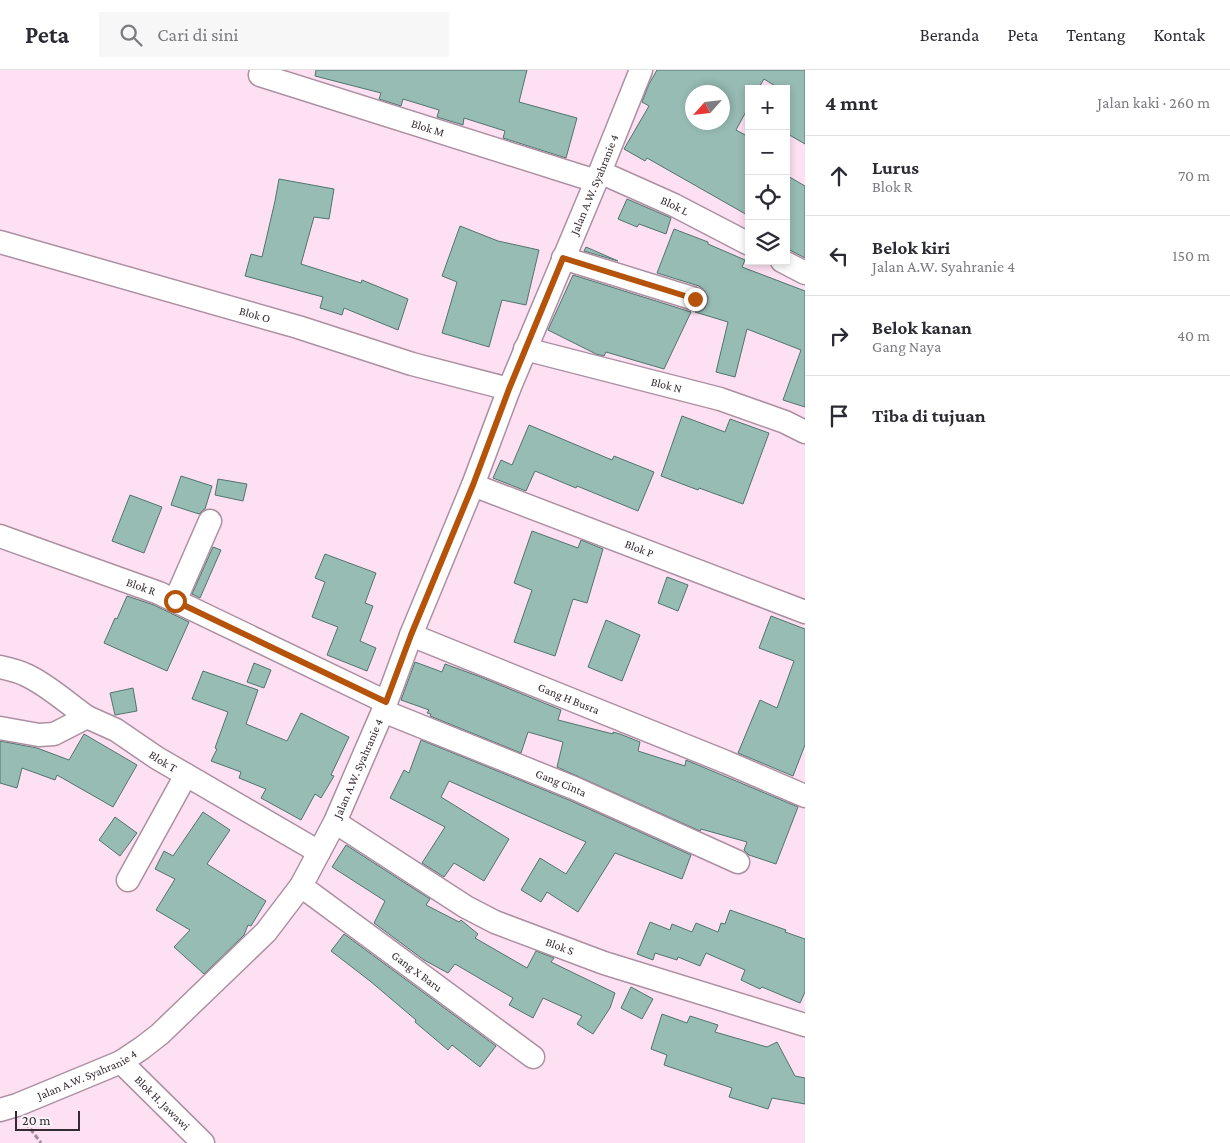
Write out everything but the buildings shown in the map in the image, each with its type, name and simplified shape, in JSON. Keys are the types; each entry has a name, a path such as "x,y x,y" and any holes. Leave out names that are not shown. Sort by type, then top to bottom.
{"street":[{"name":"Jalan A.W. Syahranie 4","path":"0,1110 121,1062 142,1048 160,1034 266,932 301,886 335,822 384,706 473,485 525,349 641,70"},
{"name":"Blok M","path":"260,75 598,176"},
{"name":"Blok L","path":"598,176 674,205 745,242"},
{"name":"Blok O","path":"0,242 298,327 412,364 509,389"},
{"path":"563,258 695,299"},
{"path":"789,265 805,274"},
{"name":"Blok N","path":"525,349 720,399 785,422 805,432"},
{"name":"Blok P","path":"473,485 805,612"},
{"path":"175,601 210,521"},
{"name":"Blok R","path":"0,536 159,593 384,706"},
{"name":"Gang H Busra","path":"411,635 726,762 805,796"},
{"name":"Blok T","path":"0,667 34,679 87,718 116,730 157,758 319,852"},
{"name":"Gang Cinta","path":"384,706 574,788 738,862"},
{"path":"0,728 39,735 54,734 87,718"},
{"path":"128,880 186,775"},
{"name":"Blok S","path":"335,822 466,907 495,922 604,963 805,1025"},
{"name":"Gang X Baru","path":"301,886 533,1057"},
{"name":"Blok H. Jawawi","path":"121,1062 203,1143"}],"route":[{"path":"175,601 386,702 411,635 473,485 509,389 563,258 695,299"}]}
